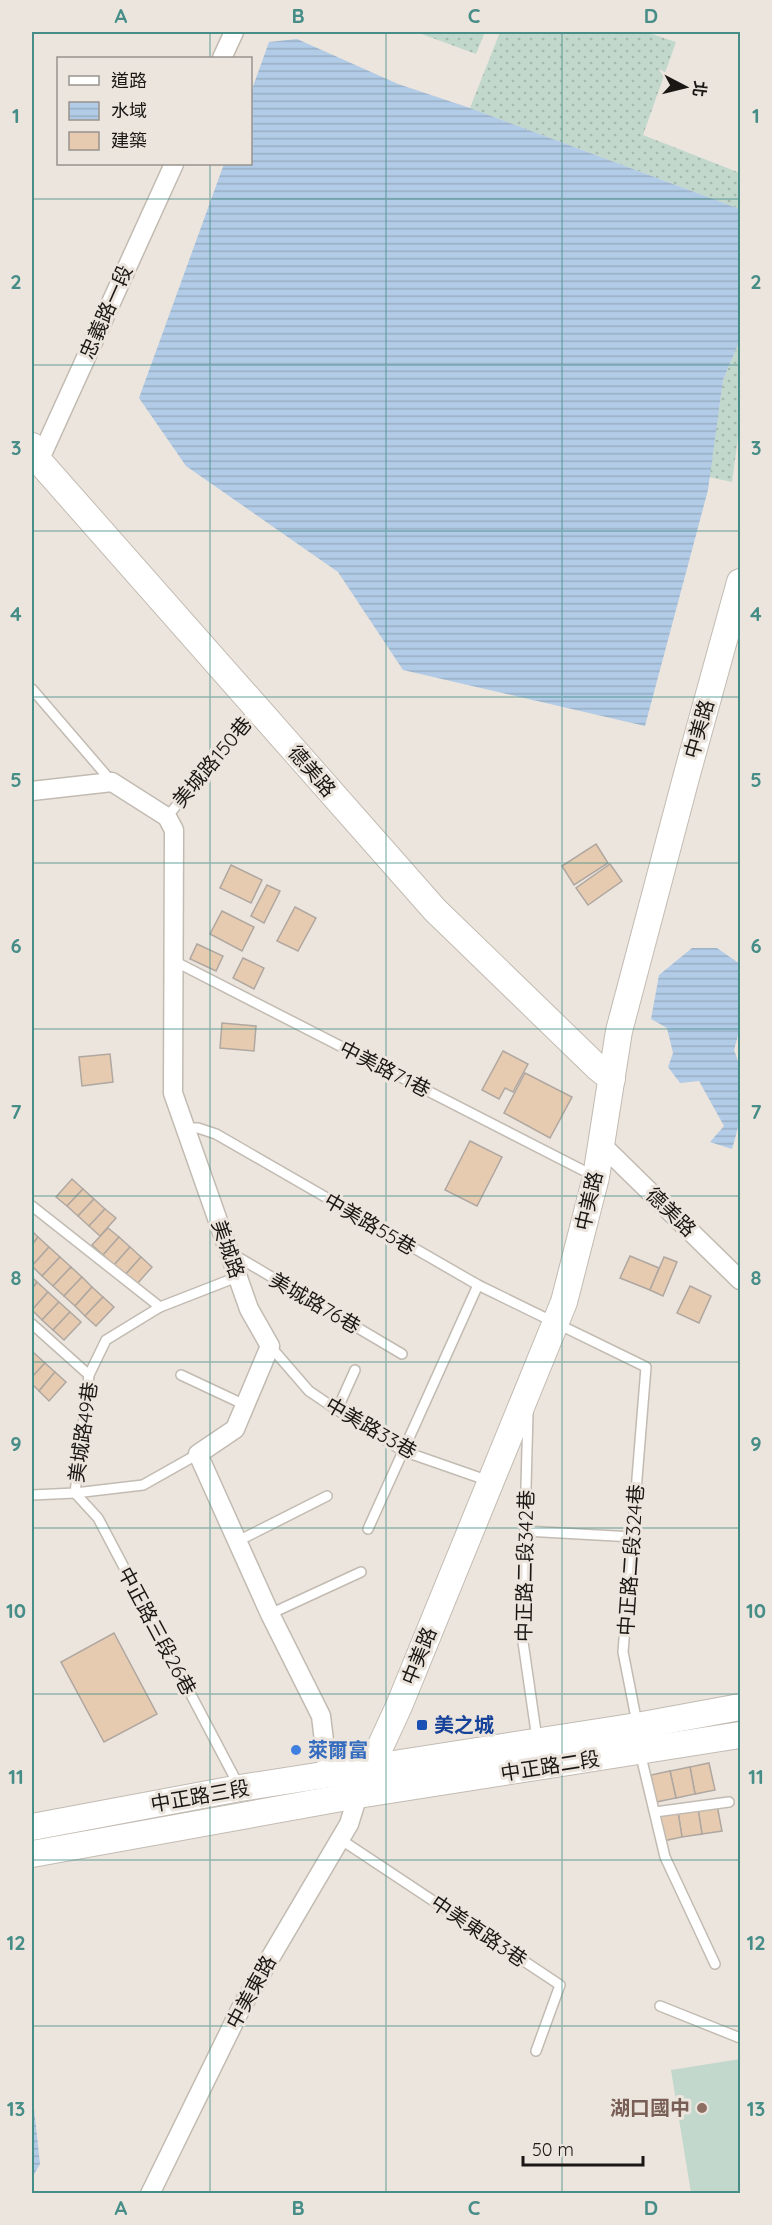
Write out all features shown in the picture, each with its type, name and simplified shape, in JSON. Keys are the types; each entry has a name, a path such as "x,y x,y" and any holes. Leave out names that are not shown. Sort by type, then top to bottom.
{"street":[{"path":"222,57 234,32"},
{"name":"忠義路一段","path":"35,453 174,165"},
{"name":"德美路","path":"35,453 435,910 612,1079"},
{"name":"中美路","path":"358,1795 399,1706 564,1302 596,1177 619,1032 687,774 741,582"},
{"path":"32,790 112,782 167,816"},
{"name":"美城路","path":"167,816 174,830 173,1093 249,1309 270,1346"},
{"name":"德美路","path":"602,1144 741,1280"},
{"path":"270,1346 235,1429 198,1454 236,1542 321,1716 328,1774"},
{"name":"中正路二段","path":"358,1795 639,1739 741,1707"},
{"name":"中正路二段","path":"370,1768 537,1742 741,1735"},
{"name":"中正路三段","path":"32,1854 242,1802 328,1774 370,1768"},
{"name":"中正路三段","path":"32,1827 242,1802 358,1795"},
{"name":"中美東路","path":"150,2193 242,2006 349,1824 358,1795"}],"lane":[{"path":"32,689 112,782"},
{"name":"美城路150巷","path":"167,816 256,708"},
{"name":"中美路71巷","path":"174,961 596,1177"},
{"name":"中美路55巷","path":"185,1128 198,1128 216,1134 478,1286 646,1367"},
{"path":"32,1206 159,1307"},
{"name":"美城路76巷","path":"229,1252 402,1354"},
{"name":"美城路49巷","path":"75,1493 89,1375 106,1340 159,1307 237,1276"},
{"path":"368,1529 478,1286"},
{"path":"32,1324 89,1375"},
{"name":"中美路33巷","path":"270,1346 309,1391 403,1451 491,1482"},
{"name":"中正路二段324巷","path":"646,1367 623,1652 665,1857 715,1964"},
{"path":"337,1410 355,1370"},
{"path":"181,1375 245,1405"},
{"name":"中正路二段342巷","path":"529,1389 522,1635 537,1742"},
{"path":"32,1495 75,1493 143,1485 198,1454"},
{"name":"中正路三段26巷","path":"75,1493 98,1518 242,1802"},
{"path":"236,1542 327,1496"},
{"path":"525,1532 633,1537"},
{"path":"270,1614 361,1572"},
{"path":"654,1812 729,1802"},
{"name":"中美東路3巷","path":"340,1839 560,1985 536,2051"},
{"path":"660,2006 741,2038"}],"green space":[{"path":"416,32 485,32 476,54"},
{"path":"500,32 646,32 676,42 643,135 740,173 740,209 470,108"},
{"path":"740,340 740,423 732,482 709,477 723,380"},
{"path":"740,2059 740,2193 691,2193 671,2070"}],"water":[{"path":"297,39 398,84 470,108 740,209 740,340 723,380 708,490 645,726 403,670 338,572 186,466 139,398 224,165 252,165 252,89 269,42"},
{"path":"692,948 717,948 740,964 740,1028 734,1050 741,1074 742,1100 732,1149 710,1142 724,1126 699,1081 680,1083 668,1067 673,1053 667,1028 651,1019 659,975"},
{"path":"32,2090 40,2164 32,2178"}],"building":[{"path":"596,844 608,863 574,885 562,866"},
{"path":"610,864 622,881 588,905 576,888"},
{"path":"231,865 262,880 251,903 220,888"},
{"path":"267,885 280,891 264,923 251,916"},
{"path":"295,907 316,918 298,951 277,941"},
{"path":"222,911 254,927 242,951 210,934"},
{"path":"197,944 223,956 216,971 190,959"},
{"path":"243,958 264,968 254,989 233,978"},
{"path":"222,1023 256,1026 254,1051 220,1048"},
{"path":"503,1051 528,1064 513,1092 505,1088 499,1099 482,1090"},
{"path":"110,1054 113,1082 82,1086 79,1057"},
{"path":"525,1073 572,1097 550,1138 504,1113"},
{"path":"470,1141 502,1157 477,1206 445,1190"},
{"path":"72,1179 83,1189 67,1206 56,1197"},
{"path":"83,1189 94,1199 78,1216 67,1206"},
{"path":"94,1199 105,1209 89,1226 78,1216"},
{"path":"105,1209 116,1218 100,1236 89,1226"},
{"path":"108,1228 119,1237 103,1255 92,1245"},
{"path":"32,1231 38,1237 32,1245"},
{"path":"38,1237 49,1247 32,1266 32,1245"},
{"path":"119,1237 130,1247 114,1265 103,1255"},
{"path":"49,1247 60,1257 42,1276 32,1266"},
{"path":"130,1247 141,1257 125,1275 114,1265"},
{"path":"630,1256 659,1268 650,1290 620,1278"},
{"path":"60,1257 71,1267 53,1286 42,1276"},
{"path":"141,1257 152,1267 137,1284 125,1275"},
{"path":"664,1257 677,1262 663,1296 650,1290"},
{"path":"71,1267 82,1277 64,1296 53,1286"},
{"path":"32,1277 37,1282 32,1289"},
{"path":"82,1277 92,1287 75,1306 64,1296"},
{"path":"37,1282 48,1292 32,1310 32,1289"},
{"path":"690,1286 711,1296 699,1323 677,1313"},
{"path":"92,1287 103,1297 85,1316 75,1306"},
{"path":"48,1292 59,1302 42,1320 32,1310"},
{"path":"103,1297 114,1307 96,1326 85,1316"},
{"path":"59,1302 70,1312 53,1330 42,1320"},
{"path":"70,1312 81,1322 64,1340 53,1330"},
{"path":"34,1353 45,1363 32,1377 32,1356"},
{"path":"45,1363 55,1372 39,1391 32,1384 32,1377"},
{"path":"55,1372 66,1382 49,1401 39,1391"},
{"path":"114,1633 157,1714 104,1742 61,1662"},
{"path":"709,1763 715,1790 695,1794 690,1767"},
{"path":"690,1767 695,1794 676,1798 670,1771"},
{"path":"670,1771 676,1798 656,1802 651,1775"},
{"path":"717,1805 722,1831 702,1834 698,1809"},
{"path":"698,1809 702,1834 682,1837 678,1812"},
{"path":"678,1812 682,1837 663,1841 658,1815"}],"place":[{"name":"美之城","path":"422,1725"},
{"name":"萊爾富","path":"296,1750"},
{"name":"湖口國中","path":"702,2108"}]}
